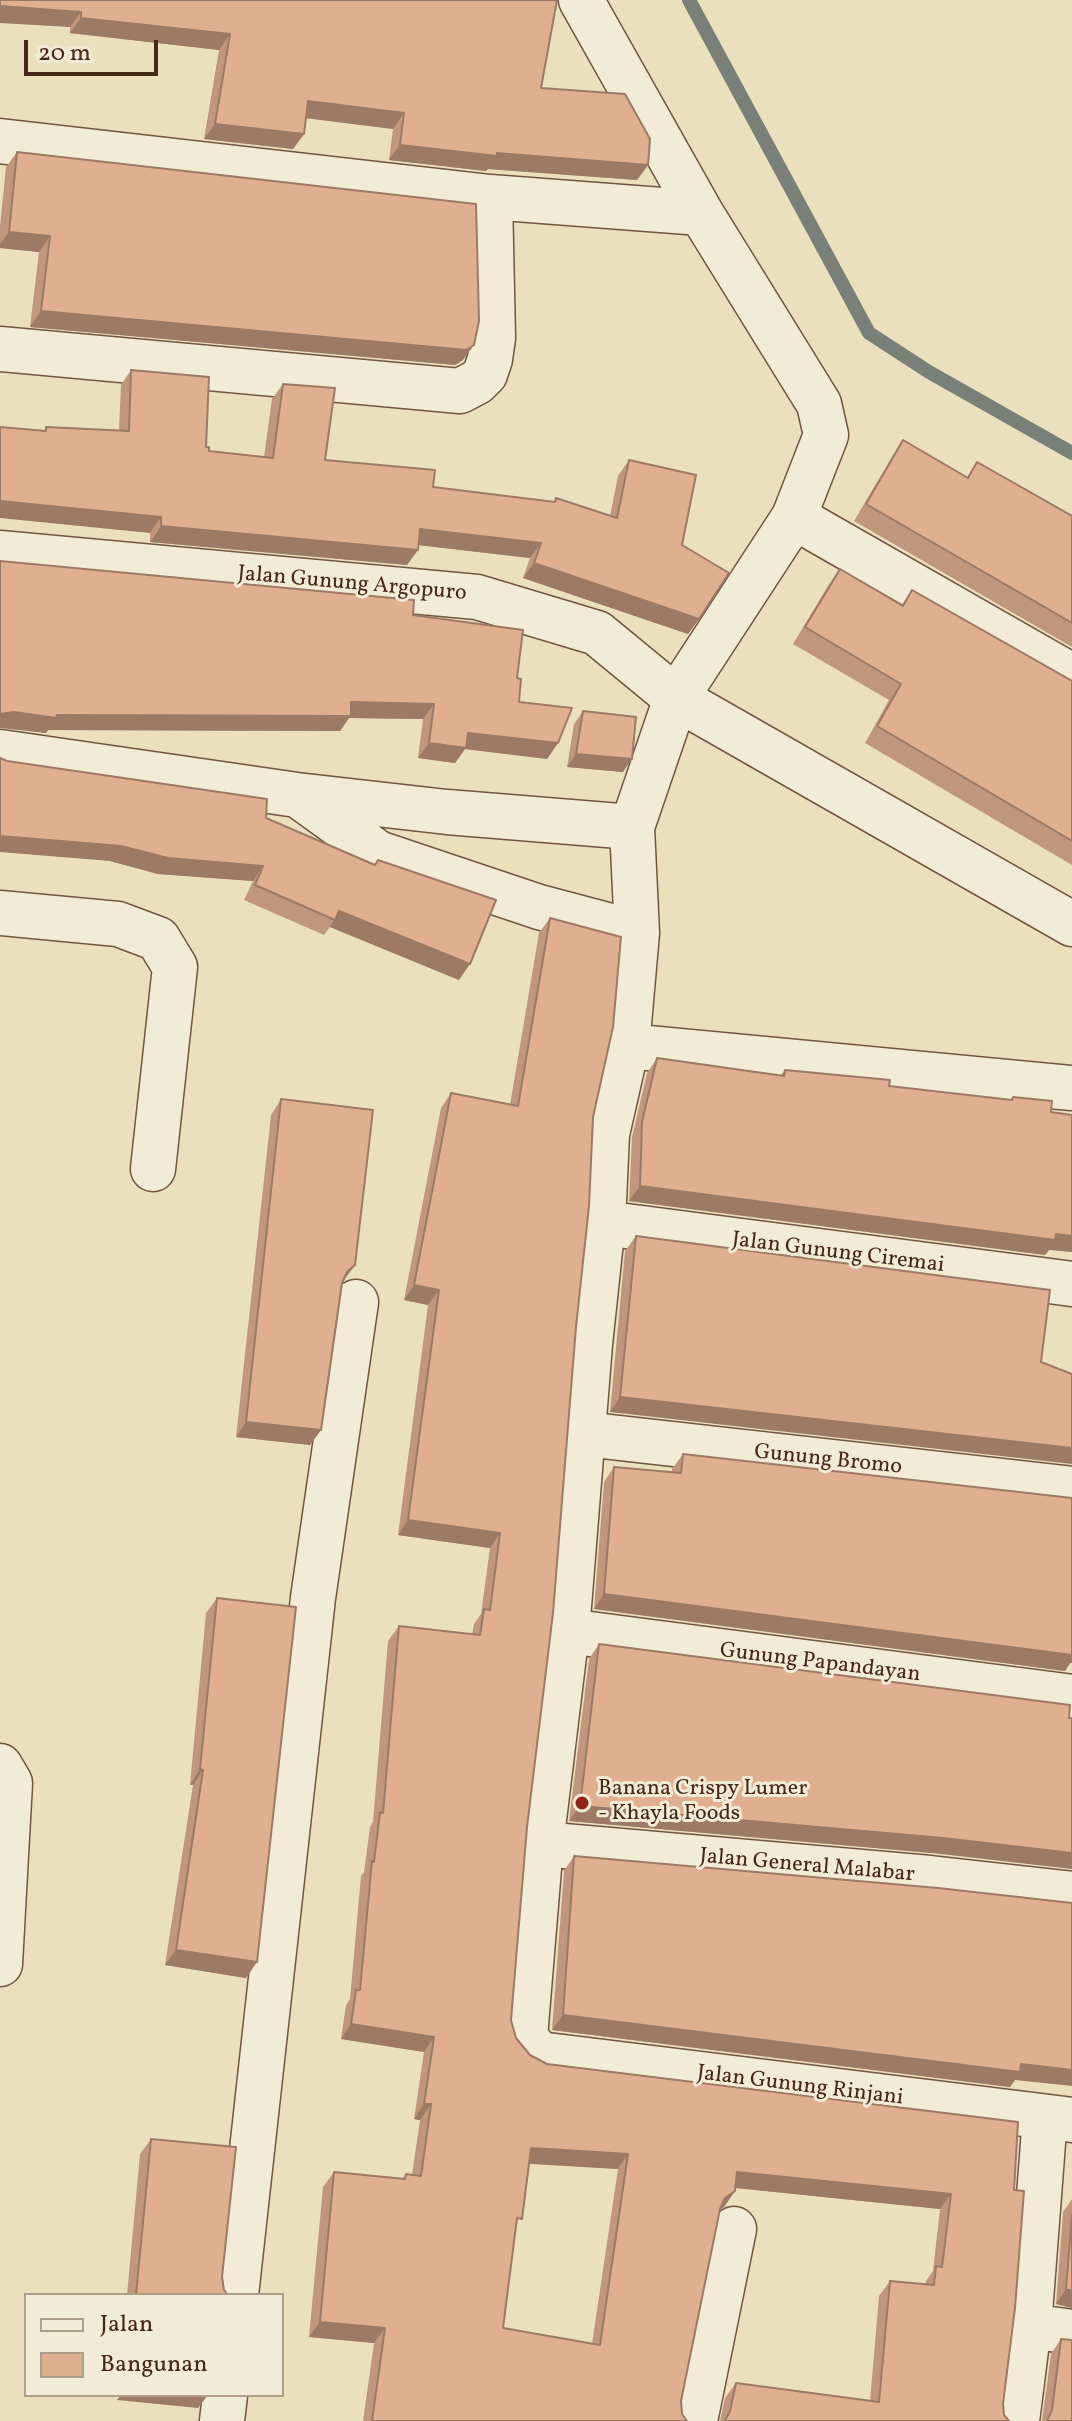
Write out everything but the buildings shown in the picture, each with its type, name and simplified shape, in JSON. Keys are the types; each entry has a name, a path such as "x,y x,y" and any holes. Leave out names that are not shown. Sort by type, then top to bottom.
{"street":[{"path":"541,1844 567,1631 603,1223 607,1134 627,1046 637,933 632,827 676,698 794,517 826,435 819,404 701,213 581,0"},
{"path":"0,141 490,197 701,213"},
{"path":"0,349 460,391 485,374 490,359 493,338 490,197"},
{"path":"794,517 1072,676"},
{"name":"Jalan Gunung Argopuro","path":"0,553 477,597 597,633 676,698 1072,924"},
{"path":"0,752 297,795 447,812 632,827"},
{"path":"297,795 378,853 539,907 637,933"},
{"path":"434,872 447,812"},
{"path":"0,913 118,924 158,939 175,967 153,1169"},
{"path":"627,1046 1072,1088"},
{"name":"Jalan Gunung Ciremai","path":"603,1223 1072,1284"},
{"path":"236,2293 313,1598 356,1302"},
{"name":"Gunung Bromo","path":"584,1434 1072,1489"},
{"name":"Gunung Papandayan","path":"567,1631 1072,1697"},
{"path":"0,1766 10,1783 0,1964"},
{"name":"Jalan General Malabar","path":"541,1844 930,1878 1072,1894"},
{"name":"Jalan Gunung Rinjani","path":"541,1844 525,2037 539,2054 1058,2118"},
{"path":"1017,2421 1058,2118"},
{"path":"695,2421 734,2229"},
{"path":"1029,2326 1072,2332"},
{"path":"222,2421 225,2397"}],"waterway":[{"path":"689,0 869,333 929,372 1072,453"}],"place":[{"name":"Banana Crispy Lumer - Khayla Foods","path":"582,1803"}]}
